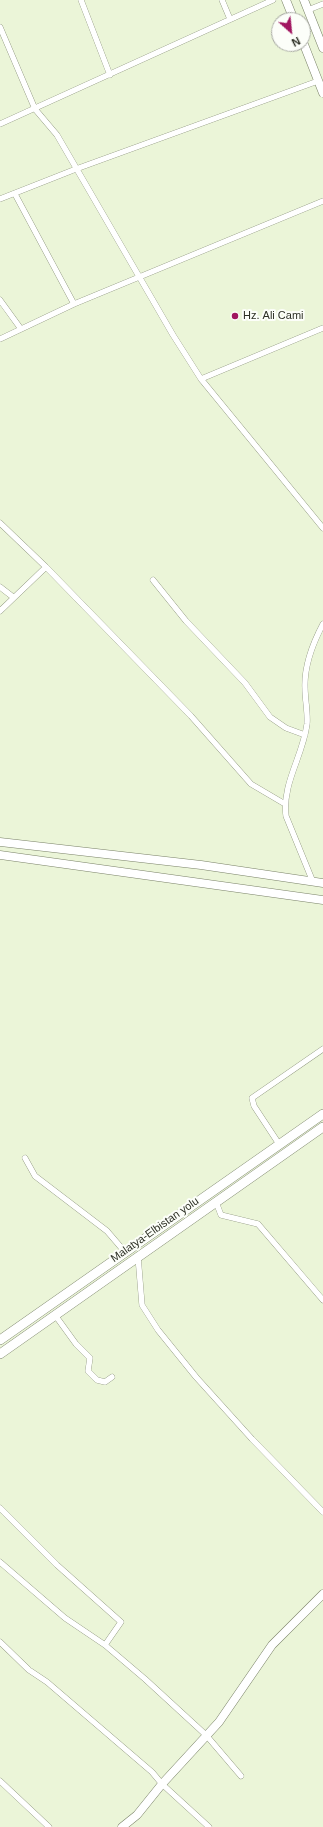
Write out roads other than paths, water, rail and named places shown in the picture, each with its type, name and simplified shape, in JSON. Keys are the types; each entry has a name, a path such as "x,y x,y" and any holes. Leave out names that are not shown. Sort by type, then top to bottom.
{"main road":[{"path":"286,0 291,12"},
{"path":"304,0 323,48"},
{"path":"307,52 323,93"},
{"path":"0,842 201,865 323,883"},
{"path":"0,856 323,900"},
{"name":"Malatya-Elbistan yolu","path":"0,1340 323,1114"},
{"name":"Malatya-Elbistan yolu","path":"0,1354 323,1127"},
{"path":"122,1827 137,1815 162,1784 219,1722 272,1645 323,1594"}],"street":[{"path":"81,0 110,75"},
{"path":"222,0 230,19"},
{"path":"0,124 273,0"},
{"path":"308,10 323,4"},
{"path":"0,27 35,109 57,135 201,379 323,528"},
{"path":"0,199 76,169 318,81"},
{"path":"15,194 74,304"},
{"path":"0,339 74,304 139,276 323,200"},
{"path":"0,300 20,329"},
{"path":"201,379 323,328"},
{"path":"0,523 46,567 192,716 251,784 285,804"},
{"path":"0,611 46,567"},
{"path":"153,580 186,621 245,683 270,717 286,728 305,735"},
{"path":"0,587 13,597"},
{"path":"313,882 286,816 285,804 288,787 302,747 307,724 306,670 315,640 323,624"},
{"path":"279,1144 254,1106 252,1098 323,1049"},
{"path":"25,1158 36,1176 107,1231 125,1252"},
{"path":"216,1202 221,1215 258,1224 323,1300"},
{"path":"138,1256 142,1305 158,1330 196,1377 252,1439 323,1512"},
{"path":"55,1315 76,1344 90,1358 88,1371 97,1380 105,1382 112,1377"},
{"path":"0,1508 58,1565 121,1622 105,1645"},
{"path":"0,1562 65,1618 105,1645 145,1679 206,1735 241,1776"},
{"path":"0,1642 29,1670 47,1682 142,1762 162,1784 209,1827"},
{"path":"0,1781 49,1827"}],"place":[{"name":"Hz. Ali Cami","path":"235,316"}]}
